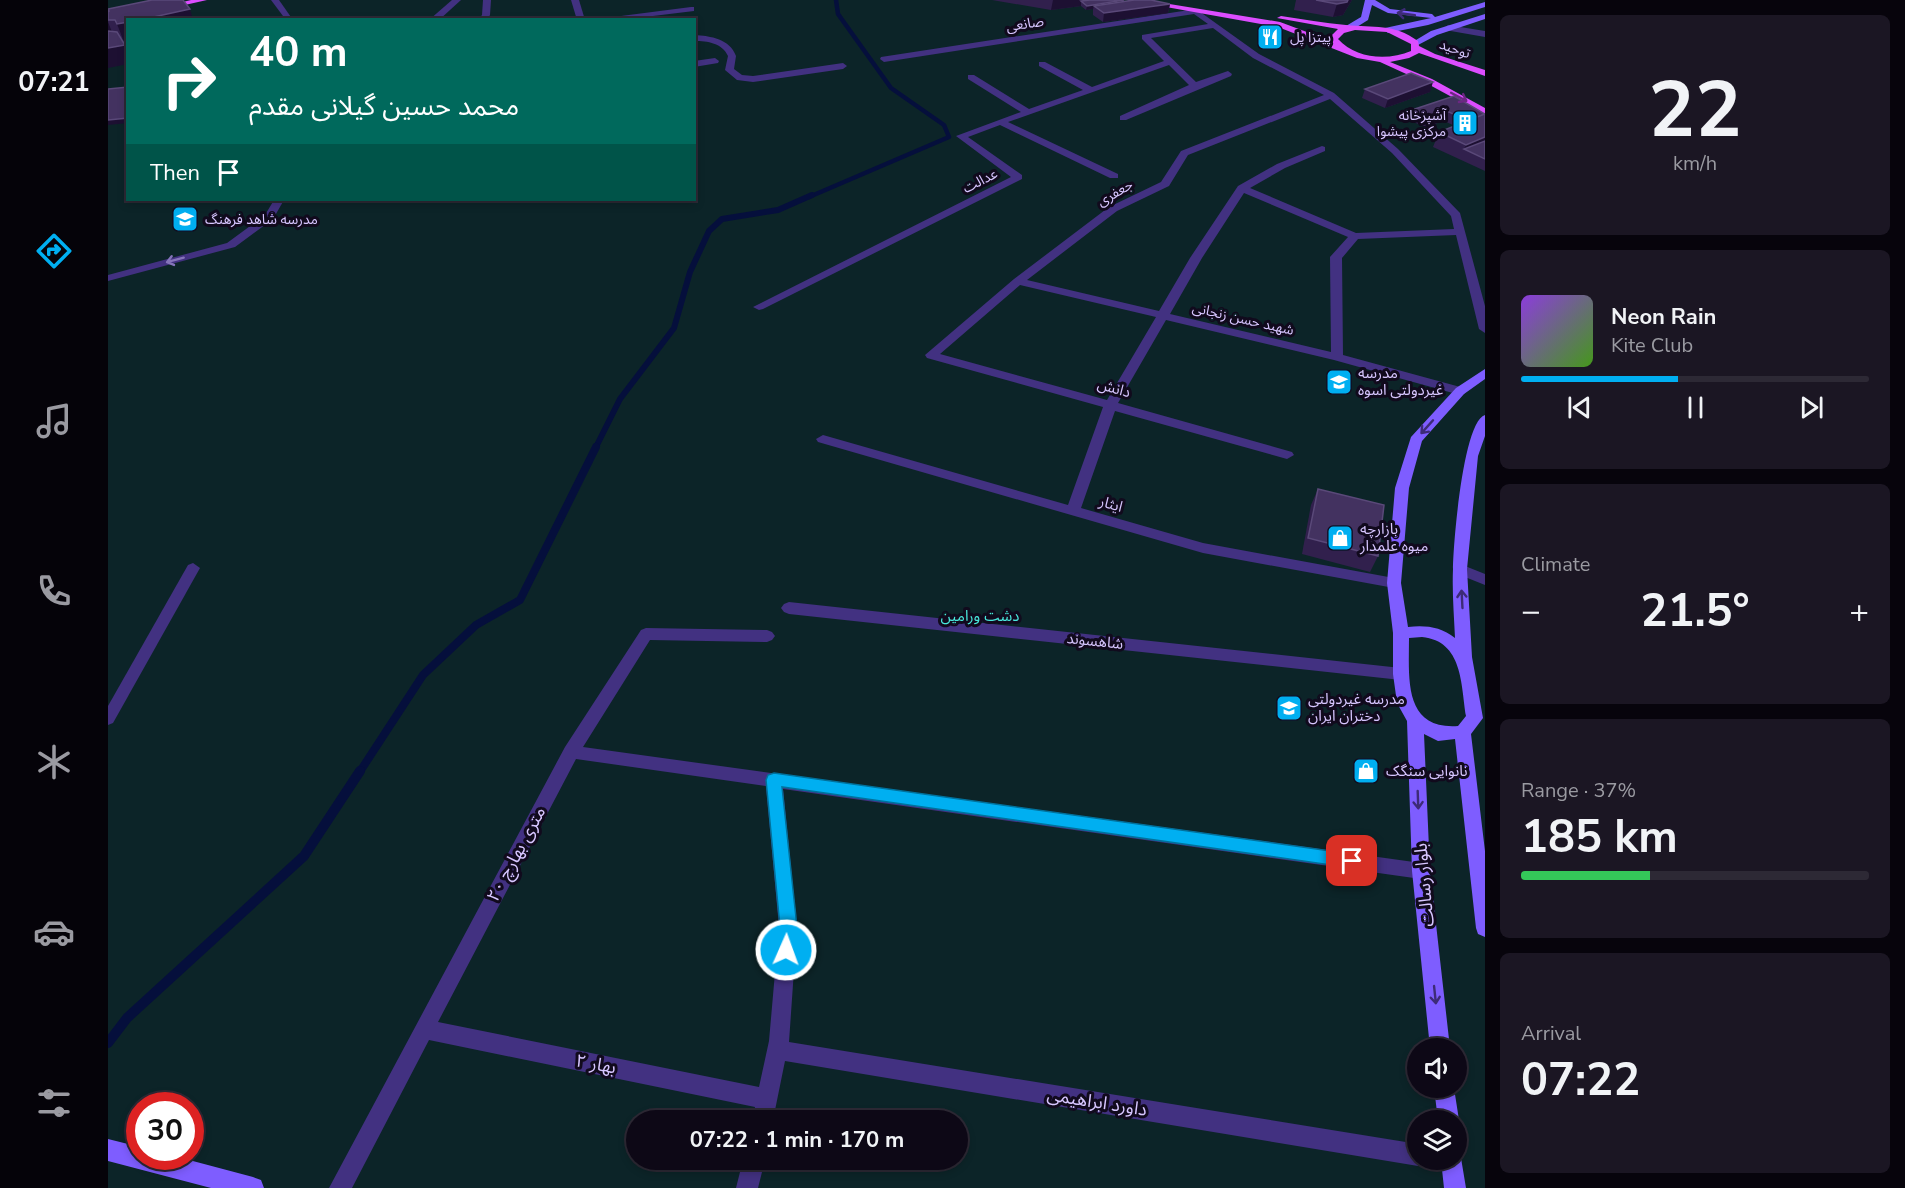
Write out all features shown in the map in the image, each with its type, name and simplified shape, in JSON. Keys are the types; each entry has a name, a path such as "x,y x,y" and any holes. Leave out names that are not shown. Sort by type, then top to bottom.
{"main road":[{"path":"171,0 161,5 186,6 203,0"},
{"path":"1131,0 1280,25 1401,69 1485,112"},
{"path":"1172,0 1349,28 1368,27 1388,30 1485,4"},
{"path":"1344,49 1334,39 1336,35 1365,18 1368,0 1388,11 1406,15 1447,16"},
{"path":"1367,57 1402,58 1415,52 1416,46 1423,38 1485,16"},
{"name":"توحید","path":"1388,30 1409,38 1416,46 1432,56 1485,73"},
{"path":"1485,373 1460,391 1416,440 1402,488 1394,583 1401,633 1401,674 1405,703 1415,721 1438,735 1462,732 1474,718 1464,657 1460,569 1471,456 1485,419"},
{"path":"1401,633 1427,630 1449,640 1464,657"},
{"path":"1468,681 1485,695"},
{"name":"بلوار رسالت","path":"1415,721 1421,870 1439,1038"},
{"path":"1462,732 1485,928"},
{"path":"108,1150 253,1188"},
{"path":"1452,1170 1455,1188"}],"street":[{"path":"435,18 457,0"},
{"path":"484,18 486,15 487,0"},
{"path":"575,0 580,18"},
{"path":"611,18 690,9"},
{"path":"1196,11 1256,56 1331,96 1395,151 1456,215 1485,329"},
{"name":"صانعی","path":"884,59 1196,11"},
{"path":"1195,86 1145,37 1214,25"},
{"path":"1448,28 1485,33"},
{"path":"696,38 720,42 728,48 732,56 729,70 744,79 843,66"},
{"path":"696,64 716,61"},
{"name":"عدالت","path":"759,307 1018,177 961,136 1170,62"},
{"path":"1042,64 1091,90"},
{"path":"1123,118 1228,74"},
{"path":"971,77 1028,112"},
{"name":"جعفری","path":"931,355 1018,281 1113,209 1165,184 1184,153 1331,96"},
{"path":"1000,122 1114,176"},
{"path":"1073,510 1111,404 1162,315 1242,188 1281,166 1322,149"},
{"path":"1242,188 1354,236 1461,232"},
{"path":"108,278 231,245 269,218 278,201"},
{"path":"1337,357 1335,257 1354,236"},
{"name":"شهید حسن زنجانی","path":"1018,281 1337,357 1460,391"},
{"name":"دانش","path":"931,355 1287,455"},
{"name":"ایثار","path":"823,439 1203,548 1394,583"},
{"path":"1460,569 1485,580"},
{"name":"شاهسوند","path":"789,608 1401,674"},
{"name":"۲۰ متری بهارچ","path":"340,1188 571,752 646,634 767,636"},
{"path":"571,752 1421,870"},
{"path":"765,1110 777,1050 788,927 774,780"},
{"name":"بهار ۲","path":"424,1029 768,1099"},
{"name":"داورد ابراهیمی","path":"777,1050 1407,1153"},
{"path":"747,1188 752,1170"}],"lane":[{"path":"275,0 288,18"},
{"path":"108,719 193,568"}],"green space":[{"name":"دشت ورامین","path":"108,0 1485,0 1485,1188 108,1188"}],"building":[{"path":"152,0 183,0 190,9 149,18 126,18 126,22 117,24 115,20 108,20 108,9"},
{"path":"1124,0 1087,6 1081,1"},
{"path":"1151,0 1170,4 1104,13 1094,6"},
{"path":"1316,0 1348,0 1337,4"},
{"path":"108,31 117,32 125,45 108,48"},
{"path":"1411,73 1433,82 1388,99 1365,89"},
{"path":"126,87 126,118 108,120 108,89"},
{"path":"1454,96 1485,114 1468,121 1447,111 1428,118 1412,110"},
{"path":"1485,114 1485,137 1466,145 1439,132"},
{"path":"1485,141 1485,159 1464,149"},
{"name":"بازارچه میوه علمدار","path":"1318,489 1384,505 1378,556 1308,538"}],"waterway":[{"path":"809,197 949,137 944,125 891,88 838,14 836,0"},
{"path":"596,447 620,399 674,328 690,272 709,231 722,219 778,210 812,195"},
{"path":"359,773 423,675 476,625 520,600 596,447"},
{"path":"108,1043 127,1018 304,856 360,771"}],"place":[{"name":"پیتزا پل","path":"1270,37"},
{"name":"آشپزخانه مرکزی پیشوا","path":"1465,123"},
{"name":"مدرسه شاهد فرهنگ","path":"185,219"},
{"name":"مدرسه غیردولتی اسوه","path":"1339,382"},
{"name":"بازارچه میوه علمدار","path":"1340,538"},
{"name":"مدرسه غیردولتی دختران ایران","path":"1289,708"},
{"name":"نانوایی سنگک","path":"1366,771"}],"route":[{"path":"786,950 788,927 774,780 1352,861"}]}
